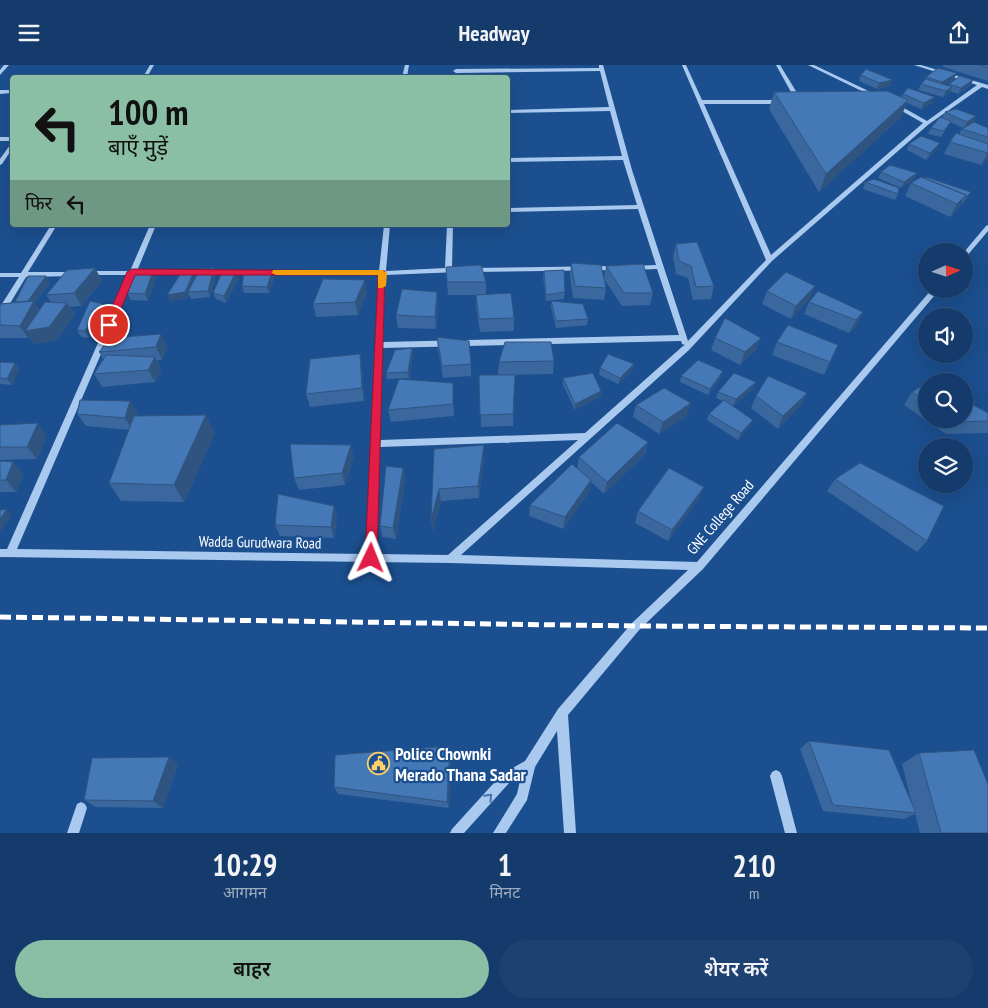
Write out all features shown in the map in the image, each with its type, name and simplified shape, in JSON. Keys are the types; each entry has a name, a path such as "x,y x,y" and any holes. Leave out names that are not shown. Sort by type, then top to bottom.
{"street":[{"path":"0,73 7,65"},
{"path":"684,65 770,259"},
{"path":"778,65 800,102"},
{"path":"810,65 884,100"},
{"path":"916,65 984,86"},
{"path":"456,68 602,67 626,158 686,348"},
{"path":"450,559 686,348 770,259 927,123 984,86"},
{"path":"701,102 809,102"},
{"path":"893,104 927,123"},
{"path":"510,112 612,109"},
{"path":"0,163 10,149"},
{"path":"510,159 626,158"},
{"path":"510,210 641,207"},
{"path":"0,313 53,227"},
{"path":"5,553 152,227"},
{"path":"371,558 382,273 388,227"},
{"path":"448,271 450,227"},
{"path":"973,248 985,237 988,227"},
{"path":"0,275 132,272 382,273 659,267"},
{"name":"GNE College Road","path":"500,833 523,796 529,765 562,713 636,626 699,566 928,298"},
{"path":"379,345 683,338"},
{"path":"375,444 588,436"},
{"name":"Wadda Gurudwara Road","path":"5,553 450,559 699,566"},
{"path":"562,713 570,833"},
{"name":"GNE College Road","path":"456,833 506,778 529,765"},
{"path":"776,776 791,833"},
{"path":"74,833 81,808"}],"building":[{"path":"938,68 957,73 942,82 926,77"},
{"path":"866,69 893,80 879,83 861,75"},
{"path":"960,76 973,80 961,88 949,84"},
{"path":"926,79 952,87 946,91 921,84"},
{"path":"908,88 935,97 924,103 903,94"},
{"path":"887,91 908,100 826,174 774,92"},
{"path":"956,109 976,116 967,122 945,112"},
{"path":"940,117 951,121 944,131 931,128"},
{"path":"974,122 988,128 988,137 962,129"},
{"path":"956,133 988,144 988,153 950,142"},
{"path":"921,136 940,143 930,153 909,144"},
{"path":"890,165 917,173 904,182 881,172"},
{"path":"921,177 966,195 957,204 911,183"},
{"path":"926,177 971,192 965,197 966,195 924,178"},
{"path":"874,179 899,188 898,194 865,182"},
{"path":"697,242 714,286 696,287 691,266 679,261 676,244"},
{"path":"571,263 601,265 606,288 575,286"},
{"path":"643,264 653,293 624,293 606,266"},
{"path":"481,265 486,282 447,282 446,267"},
{"path":"95,268 74,293 46,295 67,270"},
{"path":"214,268 208,291 188,292 200,269"},
{"path":"195,269 185,292 167,295 183,270"},
{"path":"564,270 565,292 546,295 544,271"},
{"path":"134,271 153,271 145,294 127,293"},
{"path":"244,271 272,272 267,287 242,286"},
{"path":"222,272 236,272 224,296 213,293"},
{"path":"786,272 815,286 796,306 767,291"},
{"path":"28,276 46,276 28,301 15,302"},
{"path":"323,279 365,280 355,302 313,304"},
{"path":"402,289 437,292 435,317 396,315"},
{"path":"818,291 863,312 856,320 809,302"},
{"path":"511,293 514,318 479,319 476,295"},
{"path":"34,301 20,326 0,325 0,304"},
{"path":"90,301 103,304 85,331 77,330"},
{"path":"551,301 583,304 588,319 556,321"},
{"path":"45,302 67,303 49,327 25,331"},
{"path":"725,318 761,338 745,352 715,338"},
{"path":"788,325 838,345 830,362 777,342"},
{"path":"161,334 156,347 99,352 110,338"},
{"path":"437,337 469,341 471,364 442,366"},
{"path":"505,342 551,342 554,361 499,362"},
{"path":"412,348 408,372 386,373 395,350"},
{"path":"360,354 362,388 306,394 310,359"},
{"path":"608,354 634,364 620,378 600,368"},
{"path":"106,355 155,357 148,370 94,374"},
{"path":"698,360 723,371 710,389 681,376"},
{"path":"0,362 15,363 7,379 0,378"},
{"path":"593,373 601,391 575,404 563,378"},
{"path":"734,373 756,382 736,399 718,392"},
{"path":"479,375 515,375 513,414 480,415"},
{"path":"768,376 807,393 783,416 756,396"},
{"path":"399,379 453,383 453,404 388,410"},
{"path":"664,388 691,403 663,422 636,405"},
{"path":"918,388 918,396 912,392"},
{"path":"80,400 130,401 125,418 77,414"},
{"path":"724,400 753,420 741,433 709,414"},
{"path":"973,405 988,413 988,421 973,421"},
{"path":"206,415 174,485 109,483 134,416"},
{"path":"38,423 27,447 0,447 0,425"},
{"path":"617,423 648,442 607,482 579,457"},
{"path":"290,444 351,445 342,473 294,478"},
{"path":"484,445 478,486 439,489 431,520 434,449"},
{"path":"0,461 13,462 6,480 0,480"},
{"path":"860,463 944,506 927,541 835,479"},
{"path":"572,464 591,480 565,517 530,505"},
{"path":"386,466 403,468 393,528 380,526"},
{"path":"669,468 704,487 672,530 638,511"},
{"path":"278,494 334,506 331,527 275,525"},
{"path":"7,509 0,519 0,510"},
{"path":"809,741 889,750 916,813 833,805"},
{"path":"450,746 447,802 334,787 335,755"},
{"path":"974,750 988,784 988,833 941,833 919,753"},
{"path":"169,757 153,801 84,800 92,758"}],"railway":[{"path":"0,617 636,626 988,628"}],"slow traffic":[{"path":"276,273 382,273 382,286"}],"place":[{"name":"Police Chownki Merado Thana Sadar","path":"379,763"}],"route":[{"path":"109,325 132,272 382,273 371,558"}]}
